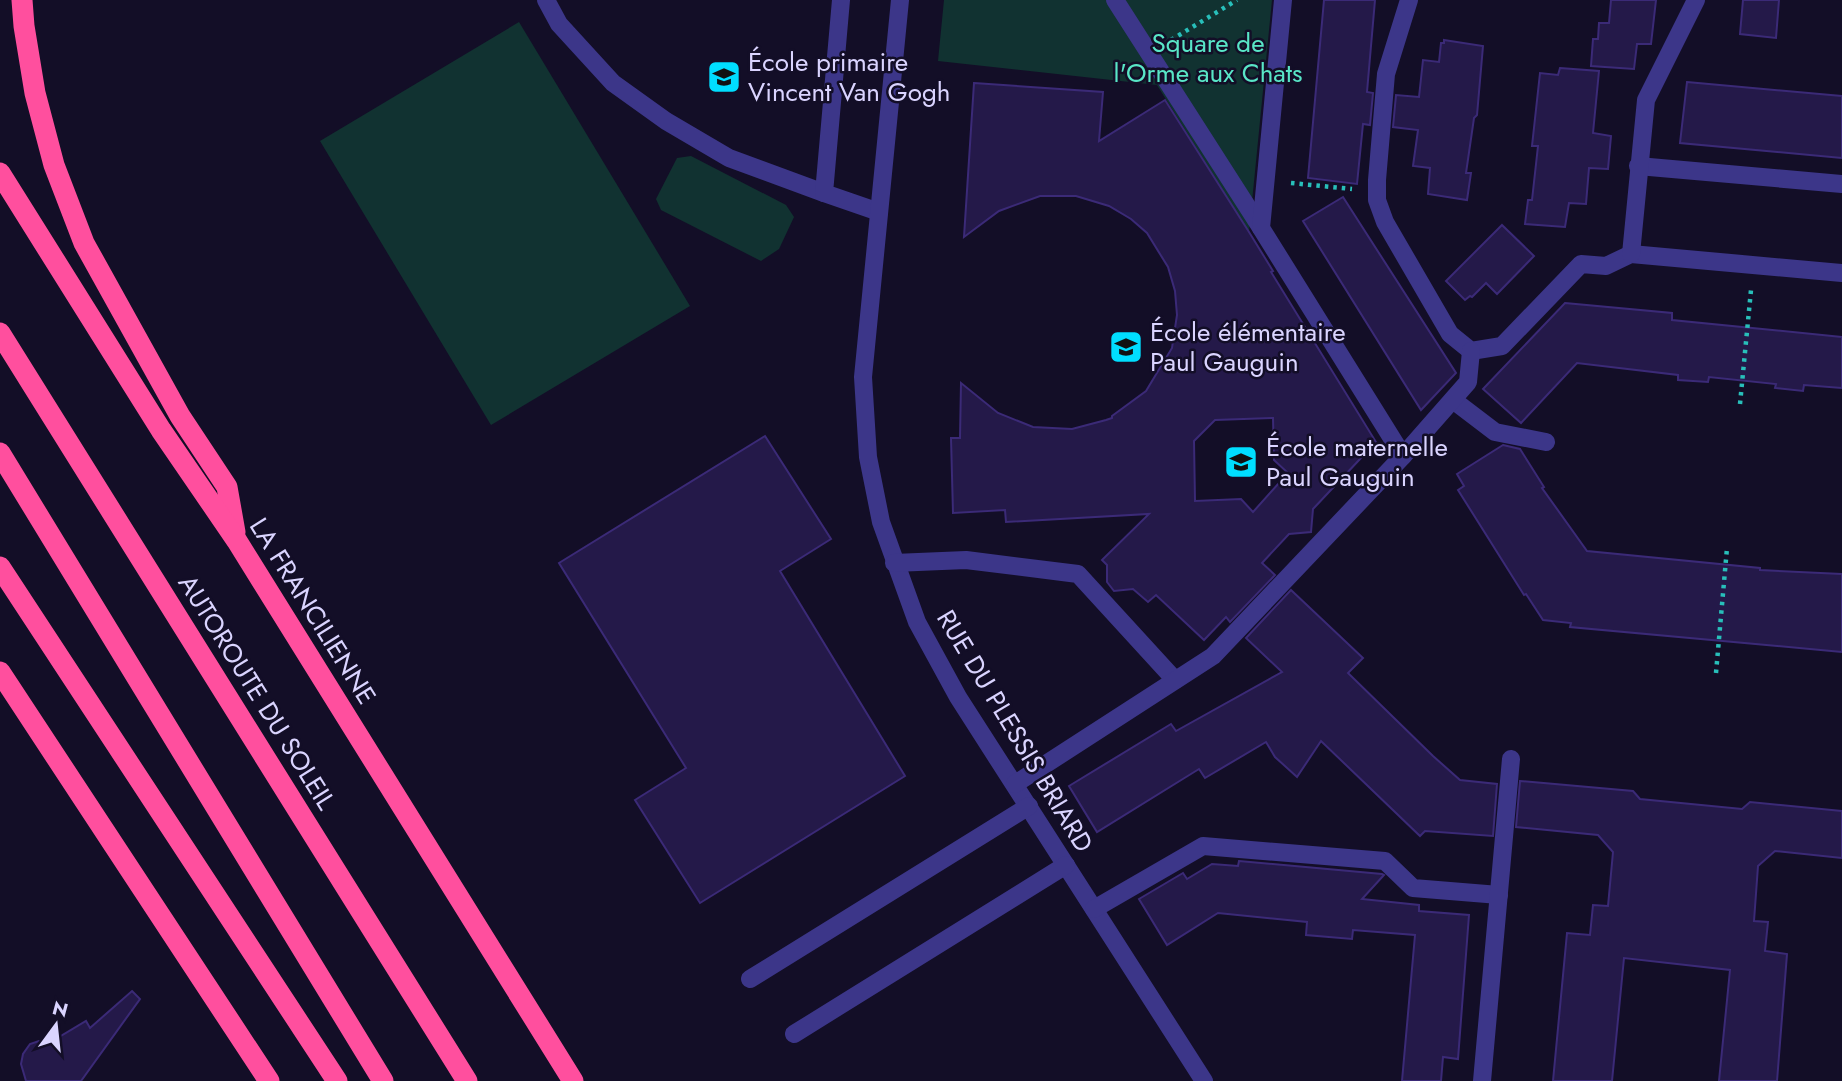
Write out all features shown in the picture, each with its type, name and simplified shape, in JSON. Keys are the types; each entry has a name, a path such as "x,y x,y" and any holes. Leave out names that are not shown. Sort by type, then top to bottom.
{"highway":[{"path":"22,0 35,93 54,165 84,243 180,416 227,487 237,541"},
{"name":"LA FRANCILIENNE","path":"0,173 161,430 237,541 573,1081"},
{"name":"AUTOROUTE DU SOLEIL","path":"0,333 467,1081"},
{"path":"0,453 383,1081"},
{"path":"0,567 337,1081"},
{"path":"0,673 269,1081"}],"street":[{"path":"546,0 559,24 613,83 666,121 729,158 880,212"},
{"path":"824,193 841,0"},
{"name":"RUE DU PLESSIS BRIARD","path":"900,0 863,377 869,457 881,522 917,622 958,697 1203,1081"},
{"path":"1115,0 1403,456"},
{"path":"1261,228 1283,0"},
{"path":"1409,0 1386,74 1377,200 1385,222 1450,334 1471,351 1502,346 1581,264 1606,266 1631,254 1842,273"},
{"path":"1631,254 1646,100 1696,0"},
{"path":"1638,166 1842,184"},
{"path":"1015,784 1213,656 1453,400 1468,382 1471,351"},
{"path":"1453,400 1495,432 1546,442"},
{"path":"894,563 966,559 1078,575 1175,680"},
{"path":"1482,1081 1511,759"},
{"path":"750,979 1029,806"},
{"path":"1094,909 1203,846 1385,861 1413,888 1499,895"},
{"path":"794,1034 1066,865"}],"path":[{"path":"1149,52 1237,0"},
{"path":"1266,180 1377,192"},
{"path":"1740,404 1752,279"},
{"path":"1716,673 1727,548"}],"green space":[{"name":"Square de l'Orme aux Chats","path":"944,0 1272,0 1249,232 1157,85 938,61"},
{"path":"519,22 690,306 491,425 320,141"},
{"path":"691,156 786,205 794,217 779,249 761,261 661,210 656,199 677,158"}],"building":[{"path":"1324,0 1375,0 1367,92 1373,93 1370,125 1363,124 1357,184 1308,178"},
{"path":"1611,0 1656,0 1651,44 1637,44 1634,69 1591,66 1593,39 1598,39 1599,23 1609,23"},
{"path":"1743,0 1779,0 1776,38 1740,34"},
{"path":"1444,40 1483,46 1477,115 1474,118 1466,173 1471,173 1467,200 1428,194 1430,168 1413,166 1418,130 1393,127 1396,95 1419,97 1423,60 1439,62 1441,43 1444,43"},
{"path":"1560,68 1599,71 1593,133 1611,136 1608,169 1589,168 1586,204 1569,203 1565,227 1525,224 1528,200 1532,200 1538,146 1532,146 1540,73 1558,75"},
{"path":"1687,82 1842,96 1842,158 1680,143"},
{"name":"École élémentaire Paul Gauguin","path":"974,83 1103,92 1099,141 1165,100 1249,232 1376,442 1313,509 1311,532 1289,534 1262,563 1275,575 1230,622 1226,617 1204,640 1156,595 1148,602 1133,589 1114,591 1107,582 1107,565 1102,560 1149,514 1006,522 1005,510 953,513 951,438 960,438 961,383 998,413 1033,427 1072,429 1112,418 1146,391 1172,348 1177,315 1175,291 1168,267 1147,233 1131,219 1109,206 1076,196 1040,196 999,211 964,237","holes":["1273,418 1274,460 1288,473 1253,512 1241,499 1195,501 1194,441 1215,420"]},
{"path":"1343,197 1456,373 1421,410 1303,221"},
{"path":"1502,225 1534,256 1497,294 1486,283 1465,300 1446,281"},
{"path":"1565,303 1672,313 1672,320 1842,337 1842,388 1804,385 1803,391 1775,388 1776,384 1709,377 1708,382 1678,380 1678,375 1577,363 1521,423 1483,389"},
{"path":"765,436 831,539 780,571 905,776 700,903 635,800 686,768 559,563"},
{"path":"1503,445 1520,449 1544,487 1542,488 1587,551 1760,570 1842,574 1842,652 1570,627 1571,623 1543,620 1526,594 1524,595 1458,490 1464,486 1457,474"},
{"path":"1291,590 1363,658 1348,673 1433,756 1460,780 1497,784 1493,836 1425,831 1420,836 1321,741 1297,777 1275,757 1266,742 1205,778 1199,769 1097,832 1069,786 1171,724 1176,731 1282,672 1246,638"},
{"path":"1520,781 1633,791 1640,799 1742,809 1750,802 1842,811 1842,858 1775,851 1758,866 1754,921 1768,922 1765,951 1787,954 1777,1081 1719,1081 1730,970 1624,958 1612,1081 1553,1081 1567,933 1590,935 1593,905 1608,906 1613,852 1598,835 1516,827"},
{"path":"1239,861 1382,874 1384,875 1362,899 1419,905 1419,911 1469,915 1458,1059 1443,1057 1441,1081 1402,1081 1415,935 1353,930 1352,939 1306,935 1307,922 1218,913 1167,945 1139,899 1183,873 1187,879 1212,864 1238,866"},
{"path":"132,991 140,999 81,1081 26,1081 21,1064 23,1054 30,1044 54,1040 86,1021 90,1028"}],"place":[{"name":"École primaire Vincent Van Gogh","path":"724,77"},
{"name":"École élémentaire Paul Gauguin","path":"1126,347"},
{"name":"École maternelle Paul Gauguin","path":"1241,462"}]}
